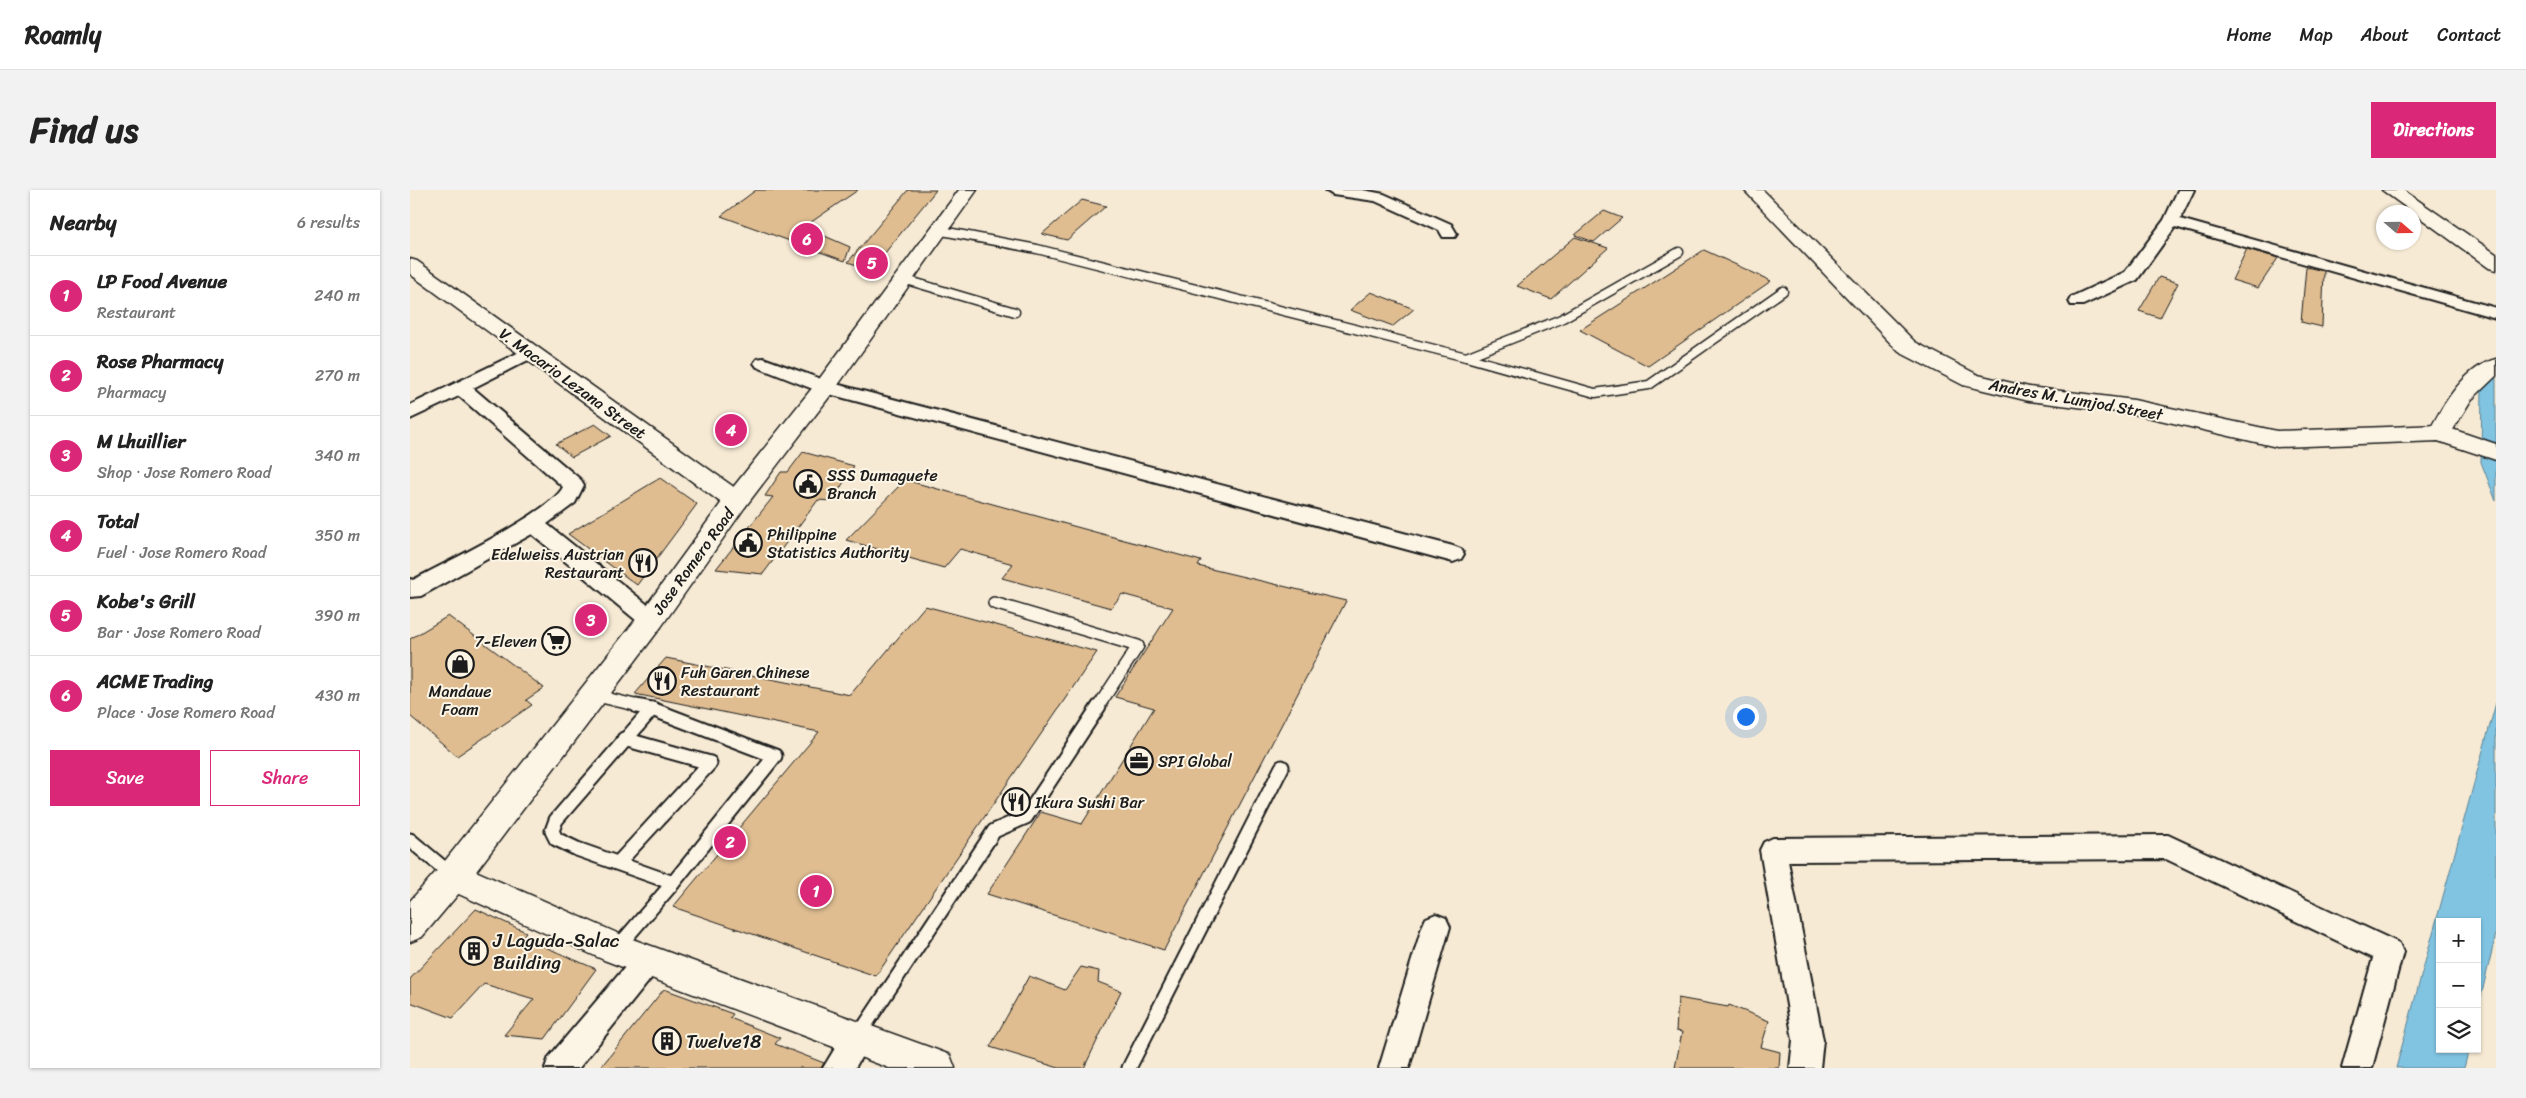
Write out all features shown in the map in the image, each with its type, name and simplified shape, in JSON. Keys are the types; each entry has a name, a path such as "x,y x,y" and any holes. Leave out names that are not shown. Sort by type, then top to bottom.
{"main road":[{"name":"Jose Romero Road","path":"410,926 453,876 651,620 736,501 825,387 937,230 968,190"},
{"name":"Andres M. Lumjod Street","path":"1753,190 1907,347 1971,380 2029,394 2134,407 2277,439 2440,434 2496,452"},
{"path":"2391,190 2462,238 2496,264"},
{"name":"V. Macario Lezana Street","path":"410,265 736,501"},
{"path":"2440,434 2456,403 2474,380 2496,366"},
{"path":"453,876 647,962 856,1040 937,1068"}],"street":[{"path":"1333,190 1379,197 1445,226 1449,234"},
{"path":"2077,300 2131,276 2170,221 2186,190"},
{"path":"2170,221 2496,313"},
{"path":"410,412 530,352"},
{"path":"763,363 825,387 1453,554"},
{"path":"410,587 413,590 534,524 568,498 574,485 460,387"},
{"path":"534,524 651,620"},
{"path":"1805,1068 1808,1040 1773,850 2168,847 2389,952 2357,1068"},
{"path":"1394,1068 1436,927"},
{"path":"560,1068 647,962"},
{"path":"838,1068 856,1040"}],"lane":[{"path":"937,230 1037,249 1466,357 1596,393 1649,385 1783,291"},
{"path":"1466,357 1561,319 1679,252"},
{"path":"903,279 1015,312"},
{"path":"856,1040 994,831 1026,817 1138,646 994,603"},
{"path":"593,696 652,709 775,756 673,883 616,949"},
{"path":"652,709 624,739 556,820 552,831 556,839 577,849 673,883"},
{"path":"618,863 710,762 624,739"},
{"path":"1129,1068 1282,766"},
{"path":"410,840 453,876"}],"water":[{"path":"2496,375 2496,501 2481,462 2482,384"},
{"path":"2496,703 2496,934 2481,996 2481,918 2437,918"},
{"path":"2436,922 2436,1053 2468,1053 2464,1068 2396,1068"}],"building":[{"path":"756,190 858,190 804,227 850,247 845,261 721,216"},
{"path":"908,190 936,190 871,270 848,262"},
{"path":"1082,200 1106,206 1067,240 1042,234"},
{"path":"1604,211 1622,218 1594,242 1575,235"},
{"path":"1575,237 1608,248 1551,299 1517,286"},
{"path":"2247,249 2278,258 2258,288 2232,280"},
{"path":"1704,250 1771,281 1648,366 1580,330"},
{"path":"2306,267 2324,271 2322,327 2301,322"},
{"path":"2159,277 2178,283 2160,318 2139,311"},
{"path":"1371,292 1414,309 1393,326 1350,310"},
{"path":"595,424 611,436 572,457 556,444"},
{"path":"803,452 854,466 832,501 818,500 763,574 716,569 773,497 765,496 781,472 788,472"},
{"path":"660,478 697,504 637,585 568,534"},
{"path":"905,480 1201,561 1198,566 1346,601 1164,950 987,894 1041,812 1082,824 1154,708 1115,697 1173,608 1122,594 1111,608 1002,578 1013,564 960,549 944,568 846,540"},
{"path":"925,606 1097,652 876,976 673,907 819,732 635,694 666,658 850,695"},
{"name":"Mandaue Foam","path":"448,616 544,688 526,700 532,705 457,756 410,716 410,639"},
{"path":"476,909 526,932 522,937 596,969 545,1039 504,1035 534,999 484,984 453,1018 410,1002 410,979"},
{"path":"1081,967 1099,971 1098,982 1121,991 1084,1068 1059,1068 990,1047 1029,976 1065,990"},
{"name":"Twelve18","path":"664,989 733,1014 730,1018 780,1038 775,1044 824,1063 821,1068 600,1068"},
{"path":"1678,998 1728,1007 1729,1005 1769,1021 1761,1047 1780,1052 1779,1068 1675,1068 1682,1032 1676,1031"}],"place":[{"name":"ACME Trading","path":"807,239"},
{"name":"Kobe's Grill","path":"872,263"},
{"name":"Total","path":"731,430"},
{"name":"SSS Dumaguete Branch","path":"808,484"},
{"name":"Philippine Statistics Authority","path":"748,543"},
{"name":"Edelweiss Austrian Restaurant","path":"643,563"},
{"name":"M Lhuillier","path":"591,620"},
{"name":"7-Eleven","path":"556,641"},
{"name":"Mandaue Foam","path":"460,664"},
{"name":"Fuh Garen Chinese Restaurant","path":"662,681"},
{"name":"SPI Global","path":"1139,761"},
{"name":"Ikura Sushi Bar","path":"1016,802"},
{"name":"Rose Pharmacy","path":"730,842"},
{"name":"LP Food Avenue","path":"816,891"},
{"name":"J Laguda-Salac Building","path":"474,951"},
{"name":"Twelve18","path":"667,1041"}]}
